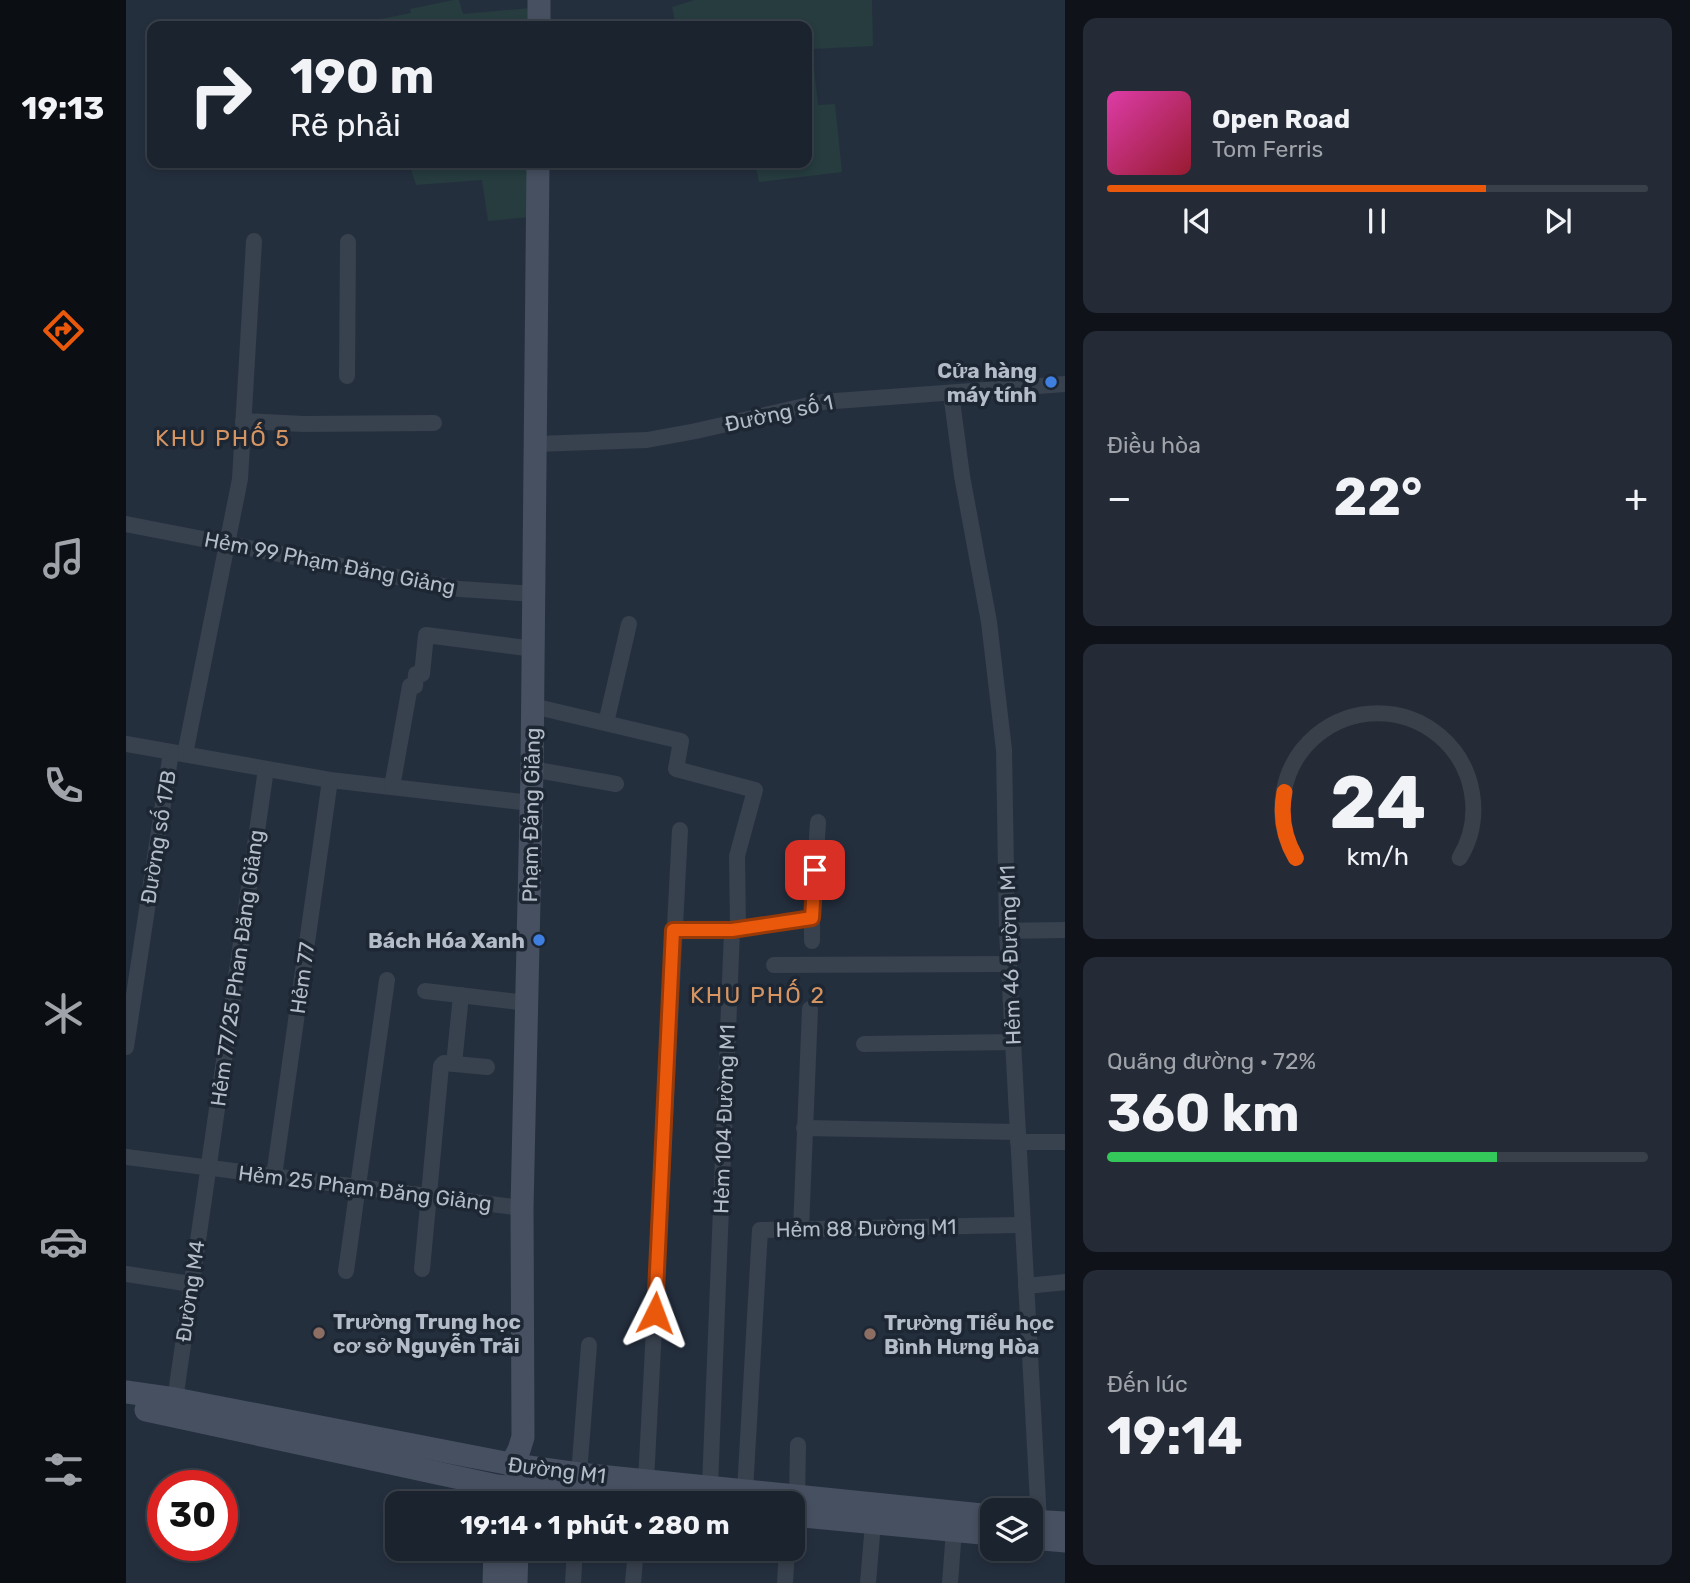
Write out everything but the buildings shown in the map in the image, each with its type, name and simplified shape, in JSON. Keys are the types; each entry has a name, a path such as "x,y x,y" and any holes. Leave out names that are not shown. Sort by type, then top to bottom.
{"street":[{"path":"539,0 539,21"},
{"name":"Phạm Đăng Giảng","path":"509,1482 523,1437 522,1208 535,594 538,168"},
{"name":"Đường số 17B","path":"126,1047 178,753 228,544 240,479 254,241"},
{"path":"348,242 348,376"},
{"name":"Đường số 1","path":"536,444 647,440 696,431 805,404 1065,384"},
{"name":"Hẻm 46 Đường M1","path":"951,393 961,476 989,622 1004,750 1008,964 1026,1286 1033,1498"},
{"path":"243,421 304,424 434,423"},
{"name":"Hẻm 99 Phạm Đăng Giảng","path":"126,524 459,589 535,594"},
{"path":"533,705 606,723 629,624"},
{"path":"392,787 410,686 415,686 416,674 422,674 426,635 534,649"},
{"name":"Hẻm 104 Đường M1","path":"606,723 681,741 676,769 755,790 737,856 710,1486"},
{"path":"126,744 330,780 531,803"},
{"name":"Hẻm 77/25 Phan Đăng Giảng","path":"208,1168 266,769"},
{"path":"532,769 616,784"},
{"name":"Hẻm 77","path":"274,1176 330,780"},
{"path":"811,942 818,822"},
{"path":"641,1491 680,830"},
{"path":"673,930 735,930 812,918"},
{"path":"1007,931 1065,930"},
{"path":"774,965 1008,964"},
{"path":"346,1270 360,1187 387,980"},
{"path":"425,990 527,1003"},
{"path":"454,1064 461,995"},
{"path":"801,1229 810,1009"},
{"path":"864,1044 1013,1042"},
{"path":"422,1269 442,1066 444,1063 487,1068"},
{"path":"804,1128 1018,1137 1065,1142"},
{"name":"Hẻm 25 Phạm Đăng Giảng","path":"126,1157 522,1208"},
{"name":"Đường M4","path":"174,1406 208,1168"},
{"name":"Hẻm 88 Đường M1","path":"745,1491 760,1230 1023,1225"},
{"path":"126,1274 191,1284"},
{"path":"1026,1286 1065,1282"},
{"path":"578,1491 589,1345"},
{"name":"Đường M1","path":"126,1392 174,1406 509,1482 578,1491"},
{"name":"Đường M1","path":"126,1407 174,1406"},
{"path":"796,1491 798,1445"},
{"name":"Đường M1","path":"672,1491 710,1486 745,1491"},
{"name":"Đường M1","path":"805,1507 980,1516"},
{"name":"Đường M1","path":"805,1508 873,1522 980,1533"},
{"path":"868,1583 873,1522"},
{"path":"1043,1526 1065,1523"},
{"path":"950,1583 954,1530"},
{"path":"1043,1531 1065,1541"},
{"path":"494,1583 495,1561"},
{"path":"516,1583 517,1561"},
{"path":"573,1583 574,1561"},
{"path":"633,1583 635,1561"},
{"path":"785,1583 786,1561"}],"green space":[{"path":"459,0 463,14 531,8 531,21 376,21 411,13 410,9"},
{"path":"694,0 872,0 873,46 812,49 812,21 675,21 672,7"},
{"path":"812,49 818,105 835,104 842,172 759,182 756,168 812,168"},
{"path":"411,168 530,168 530,217 488,221 482,180 416,185"}],"place":[{"name":"Cửa hàng máy tính","path":"1051,382"},
{"name":"Bách Hóa Xanh","path":"539,940"},
{"name":"Trường Trung học cơ sở Nguyễn Trãi","path":"319,1333"},
{"name":"Trường Tiểu học Bình Hưng Hòa","path":"870,1334"}],"district":[{"name":"KHU PHỐ 5","path":"223,438"},
{"name":"KHU PHỐ 2","path":"758,995"}],"route":[{"path":"655,1313 673,930 732,930 812,918 815,870"}]}
